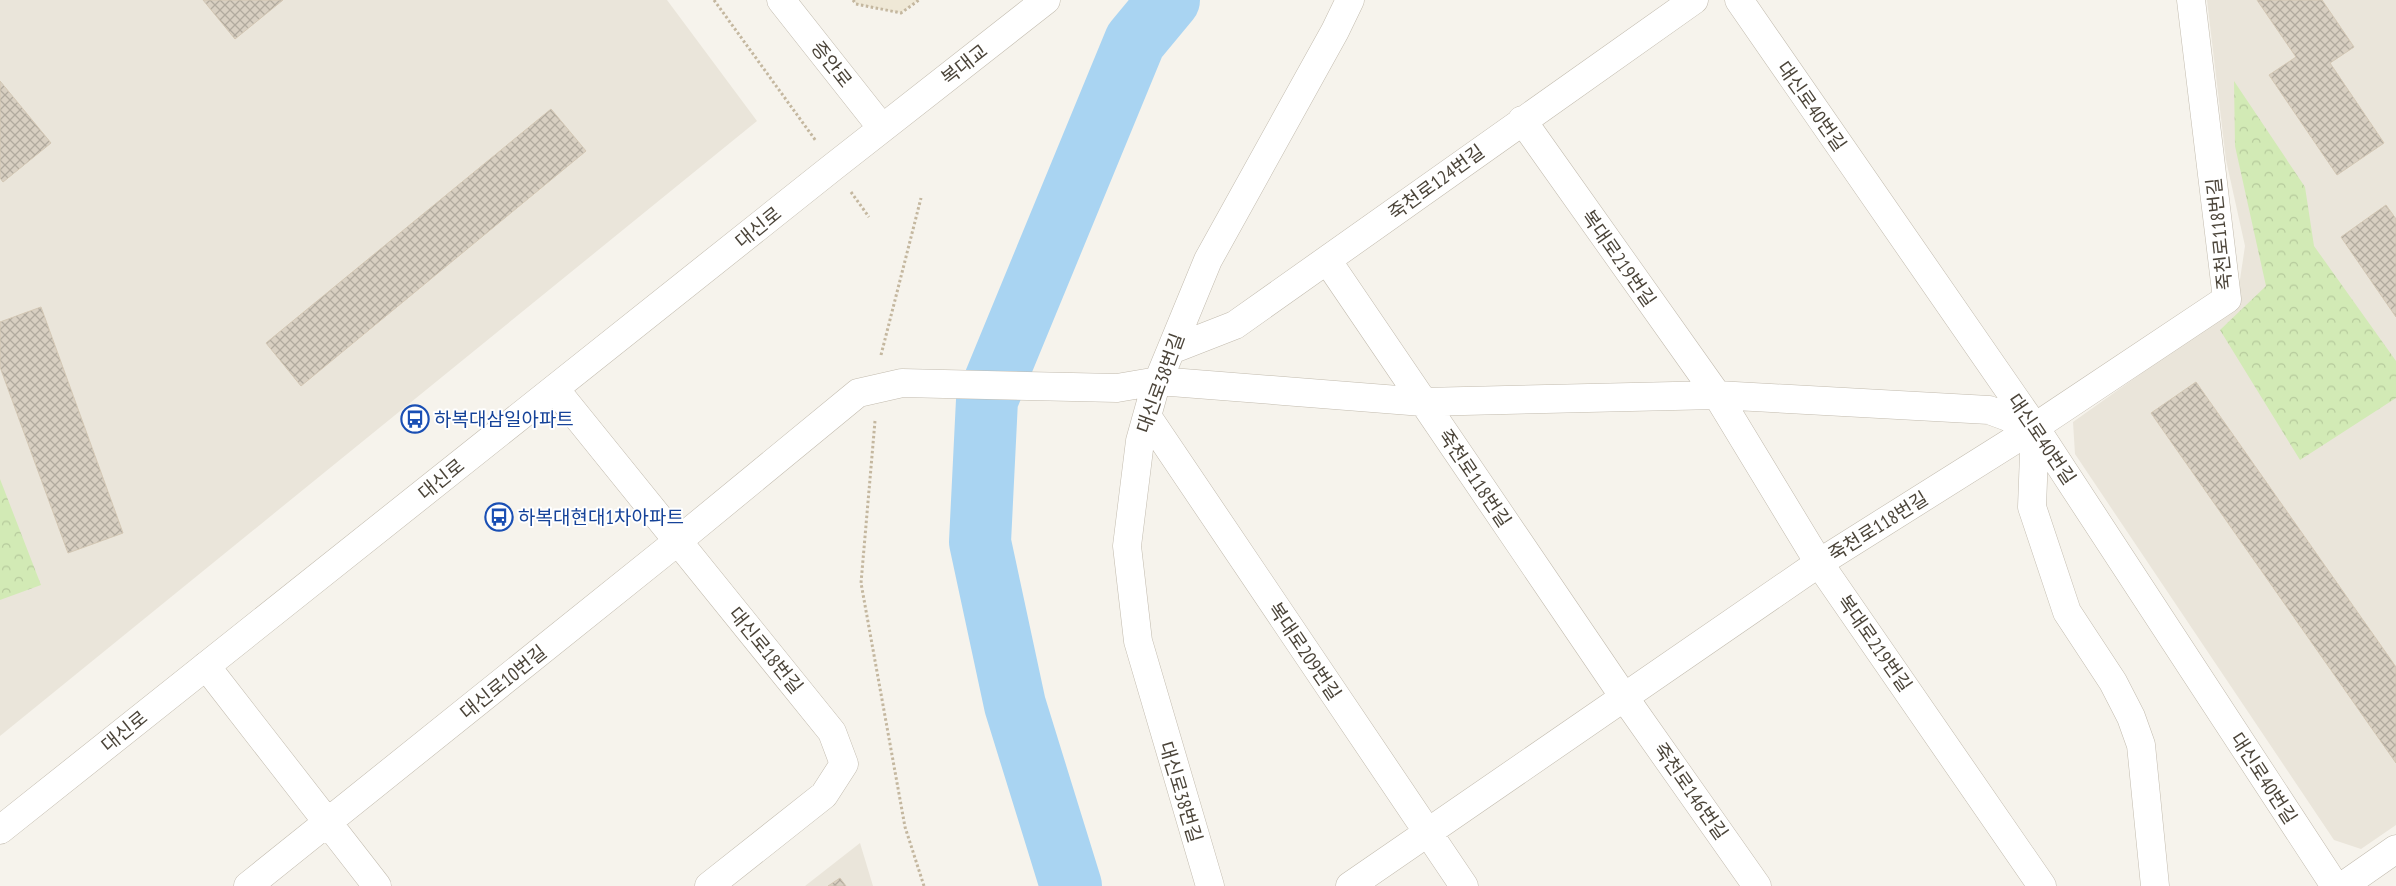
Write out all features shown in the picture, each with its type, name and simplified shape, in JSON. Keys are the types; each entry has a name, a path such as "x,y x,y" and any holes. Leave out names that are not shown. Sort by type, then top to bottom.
{"street":[{"name":"증안로","path":"781,0 882,128"},
{"name":"복대교","path":"882,128 1046,0"},
{"name":"대신로38번길","path":"1210,886 1138,641 1127,546 1140,441 1158,381 1208,260 1331,40 1350,0"},
{"name":"죽천로124번길","path":"1171,350 1235,325 1694,0"},
{"name":"대신로40번길","path":"1739,0 2035,427 2335,886"},
{"name":"죽천로118번길","path":"1350,886 1819,563 2035,427 2227,299 2191,0"},
{"name":"복대로219번길","path":"1522,120 1717,395 1819,563 2042,886"},
{"name":"대신로","path":"0,830 882,128"},
{"name":"죽천로118번길","path":"1326,260 1624,697"},
{"path":"678,541 858,393 890,386 1117,388 1158,381 1424,402 1717,395 1989,410 2035,427 2032,507 2067,612 2113,682 2131,717 2141,745 2156,886"},
{"name":"대신로18번길","path":"555,389 832,732 844,764 824,795 709,886"},
{"name":"복대로209번길","path":"1146,416 1464,886"},
{"name":"대신로10번길","path":"248,886 678,541"},
{"path":"206,666 376,886"},
{"name":"죽천로146번길","path":"1624,697 1757,886"},
{"path":"2343,886 2396,849"}],"path":[{"path":"714,0 796,112 869,217"},
{"path":"853,0 856,4 901,13 919,0"},
{"path":"921,198 881,357 890,386 861,583 905,827 924,886"}],"shaded area":[{"path":"0,0 667,0 757,121 0,736"},
{"path":"853,0 919,0 901,13 856,4"},
{"path":"2207,0 2396,0 2396,825 2361,849 2334,840 2075,454 2073,422 2236,306 2245,246 2226,160"},
{"path":"860,843 873,886 805,886"}],"green space":[{"path":"2234,81 2305,187 2314,246 2396,361 2396,398 2300,460 2220,330 2266,286 2235,146"},
{"path":"0,479 41,585 0,600"}],"building":[{"path":"203,0 283,0 235,39"},
{"path":"2257,0 2322,0 2354,47 2330,63 2384,143 2337,175 2269,75 2296,57"},
{"path":"0,81 51,143 3,182 0,178"},
{"path":"551,109 586,151 301,386 266,343"},
{"path":"2386,205 2396,219 2396,317 2341,237"},
{"path":"41,307 123,533 68,553 0,367 0,322"},
{"path":"2196,382 2396,667 2396,763 2151,413"},
{"path":"840,878 846,886 828,886"}],"waterway":[{"path":"1071,886 1015,705 980,542 987,400 1135,41 1169,0"}],"place":[{"name":"하복대삼일아파트","path":"415,419"},
{"name":"하복대현대1차아파트","path":"499,517"}]}
